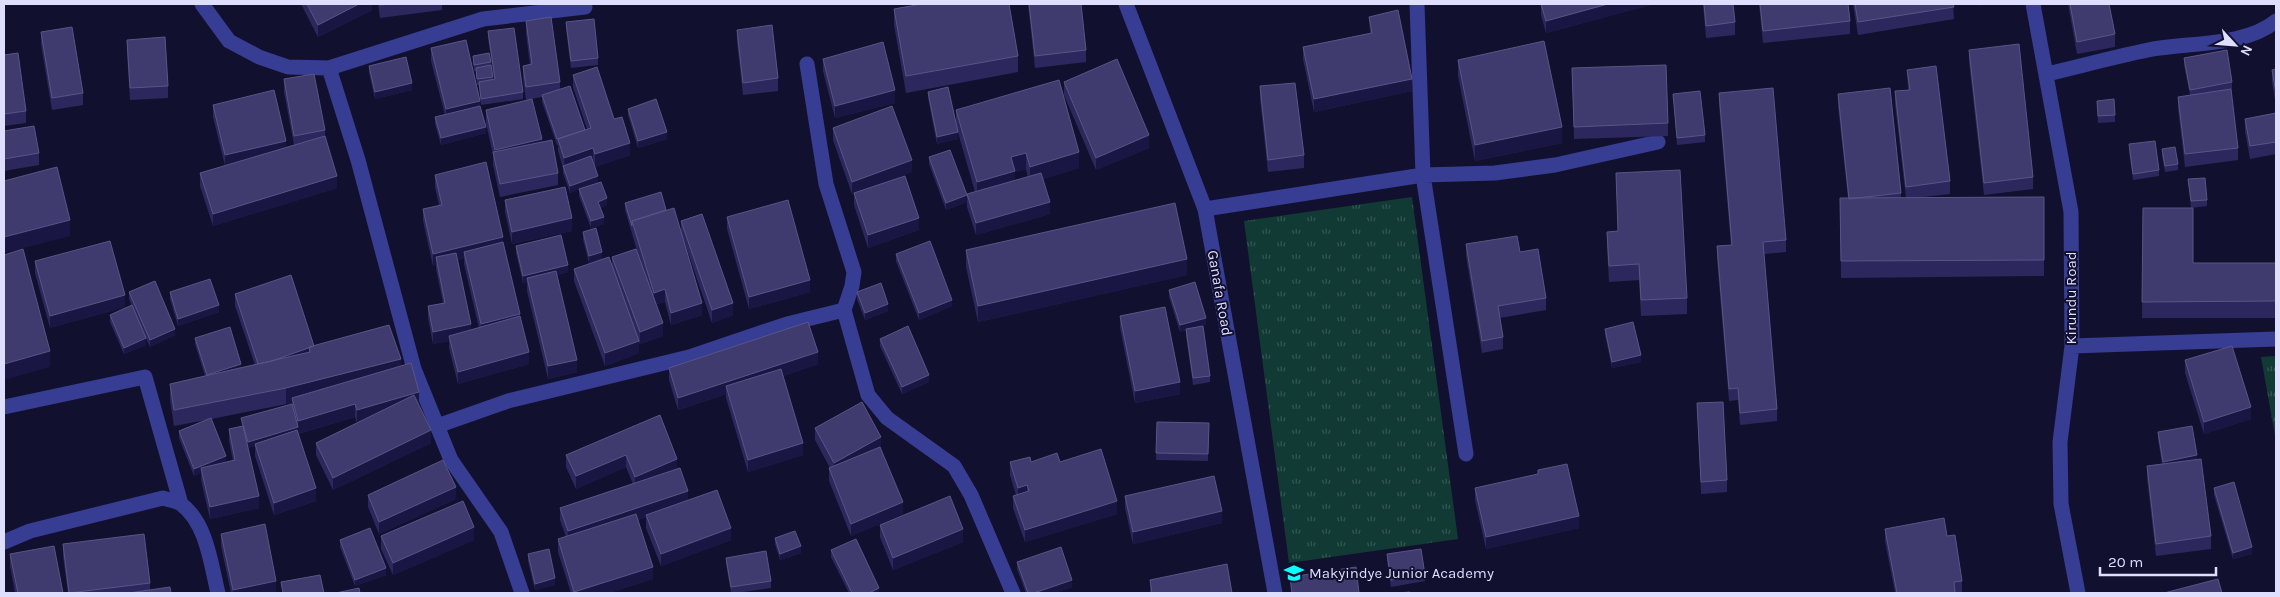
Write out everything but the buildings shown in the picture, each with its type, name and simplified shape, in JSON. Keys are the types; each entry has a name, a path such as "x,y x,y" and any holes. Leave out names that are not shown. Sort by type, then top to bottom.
{"street":[{"path":"202,4 229,41 259,57 288,67 329,68 483,19 585,7"},
{"name":"Ganafa Road","path":"1126,4 1204,209 1275,593"},
{"path":"1417,4 1423,175 1466,454"},
{"name":"Kirundu Road","path":"2033,4 2071,212 2072,346 2060,442 2061,504 2078,593"},
{"path":"2047,74 2148,50 2246,37 2265,30 2276,21"},
{"path":"807,64 826,184 854,272 852,286 844,310 868,395 887,418 954,466 971,495 1012,593"},
{"path":"329,68 358,160 414,369 451,460 500,532 522,593"},
{"path":"1204,209 1423,175 1495,173 1555,165 1658,142"},
{"path":"437,426 508,401 689,357 787,324 844,310"},
{"path":"2072,346 2276,339"},
{"path":"4,407 145,377 181,504 196,520 204,539 218,593"},
{"path":"4,542 30,531 163,498 181,504"}],"green space":[{"path":"1412,197 1458,539 1289,563 1244,221"},
{"path":"2276,356 2276,441 2261,357"}],"place":[{"name":"Makyindye Junior Academy","path":"1294,573"}]}
